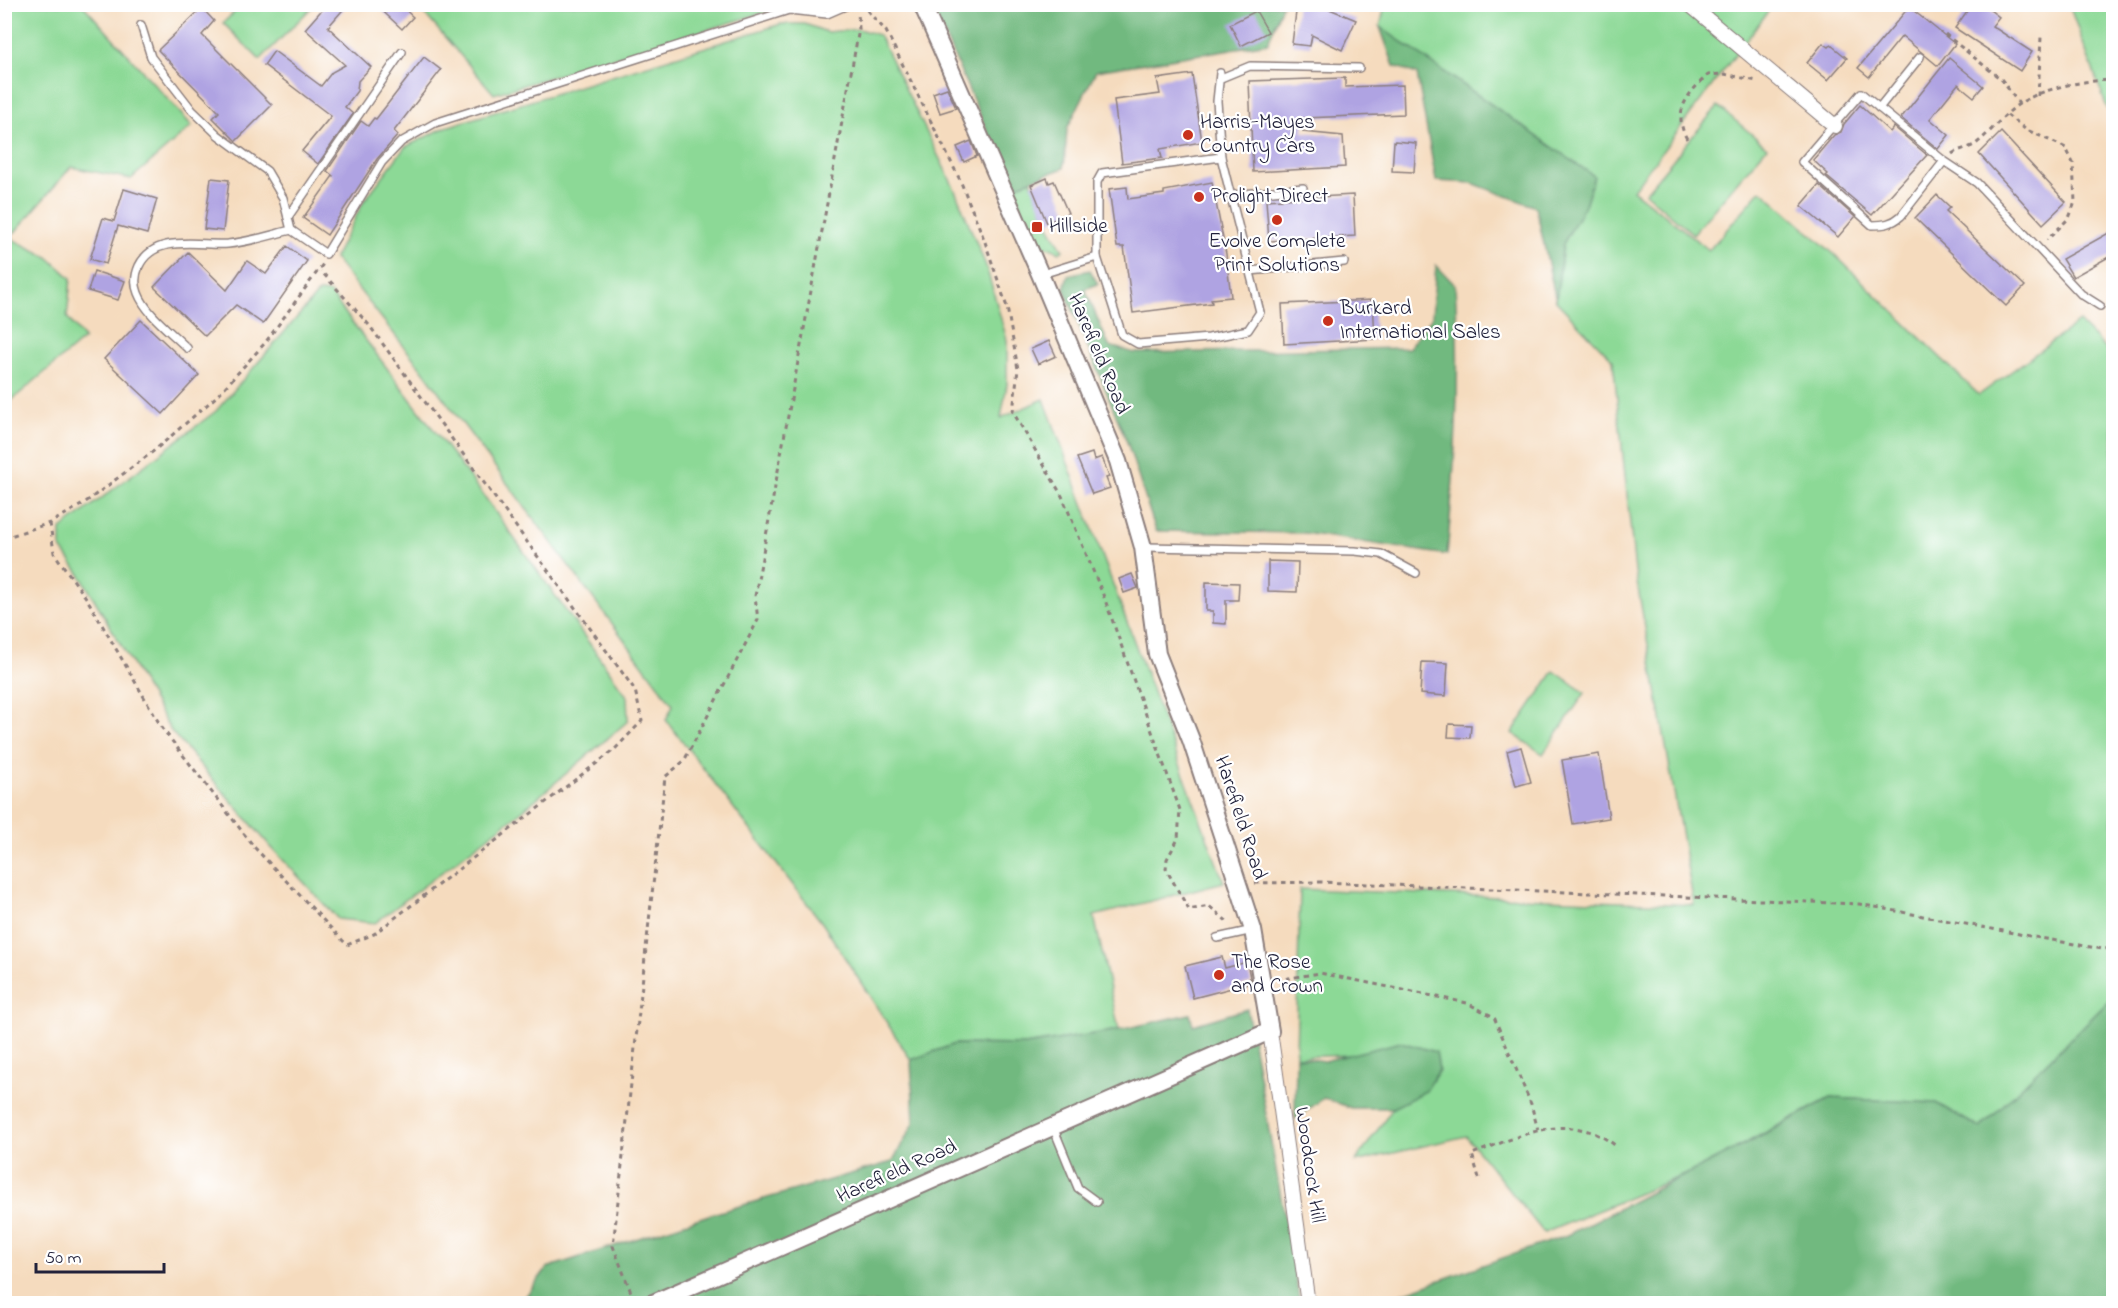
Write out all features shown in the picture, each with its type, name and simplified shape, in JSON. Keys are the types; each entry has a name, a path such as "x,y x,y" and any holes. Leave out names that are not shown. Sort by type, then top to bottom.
{"street":[{"name":"Harefield Road","path":"658,1301 1270,1031 1253,930 1191,740 1157,654 1143,547 1118,461 1040,274 922,4"},
{"path":"1689,4 1835,126"},
{"name":"Woodcock Hill","path":"1270,1031 1308,1304"}],"lane":[{"path":"141,25 151,57 177,92 218,135 267,171 283,198 291,231 326,254 381,162 401,142 435,123 789,10 827,14 850,4"},
{"path":"288,217 402,52"},
{"path":"1879,108 1920,57"},
{"path":"1221,157 1102,173 1097,182 1097,257 1122,335 1138,344 1209,338 1248,330 1260,312 1233,195 1221,157 1217,101 1221,75 1250,66 1359,68"},
{"path":"1944,161 1901,216 1893,223 1872,225 1802,162 1861,93 1944,161 1977,183 2080,294 2100,306"},
{"path":"1233,195 1303,188"},
{"path":"187,348 144,305 138,293 135,282 143,259 154,250 176,243 228,244 291,231"},
{"path":"1040,274 1097,257"},
{"path":"1250,271 1344,262"},
{"path":"1143,547 1355,551 1381,554 1416,573"},
{"path":"1217,938 1253,930"},
{"path":"1053,1127 1078,1188 1097,1202"}],"path":[{"path":"860,4 886,31 960,180 984,239 1007,307 1018,369 1013,412 1062,496 1104,597 1180,810 1178,839 1167,859 1166,869 1189,910 1209,906 1232,925"},
{"path":"636,1304 613,1246 665,777 684,761 758,620 755,596 859,29 860,4"},
{"path":"1945,34 2002,80 2019,104"},
{"path":"2038,96 2041,37"},
{"path":"1687,140 1679,119 1680,108 1693,88 1708,75 1724,74 1772,84 1783,81"},
{"path":"1944,161 1957,150 1975,145 2019,104 2090,81 2114,81"},
{"path":"2007,116 2025,129 2066,148 2073,163 2076,202 2069,218 2038,248"},
{"path":"4,538 50,523 83,504 155,450 217,396 265,344 321,271 326,254"},
{"path":"50,523 54,553 87,599 162,728 255,848 347,945 374,934 614,750 642,721 635,690 369,325 321,271"},
{"path":"1241,895 1249,883 1320,882 1716,899 1790,899 1859,904 2102,949 2114,948"},
{"path":"1263,983 1320,973 1467,1003 1494,1017 1531,1104 1538,1130"},
{"path":"1479,1178 1472,1154 1538,1130 1569,1126 1599,1133 1616,1146"}],"green space":[{"path":"5,4 83,5 192,126 131,179 71,167 10,238 48,257 71,278 67,317 84,339 5,406"},
{"path":"315,4 260,60 223,23 242,5"},
{"path":"417,5 789,5 494,94"},
{"path":"931,5 1282,5 1268,43 1096,71 1067,129 1064,168 1012,187"},
{"path":"1385,5 1773,5 1633,190 1709,250 1761,190 1835,255 1979,395 2079,322 2113,356 2113,997 1980,1128 1936,1103 1830,1098 1691,1172 1544,1233 1466,1136 1355,1162 1393,1108 1439,1070 1436,1052 1296,1057 1300,889 1694,905 1635,571 1613,360 1556,301 1563,244 1585,205 1594,176 1380,27"},
{"path":"2069,5 2113,5 2113,124"},
{"path":"781,24 805,24 827,32 859,29 879,35 955,190 986,266 1007,340 1007,384 1001,418 1044,399 1224,882 1094,916 1119,1030 1025,1045 955,1044 911,1060 823,924 666,720 673,705 421,368 334,258 364,201 405,147 446,127"},
{"path":"1380,27 1594,176 1585,205 1563,244 1556,301 1536,207 1472,183 1436,181 1417,74 1394,66"},
{"path":"1718,106 1767,147 1693,234 1645,193"},
{"path":"1031,180 1047,223 1063,250 1060,252 1037,243 1012,187"},
{"path":"1436,265 1455,285 1457,319 1456,420 1447,555 1304,533 1156,531 1127,442 1064,289 1068,275 1090,270 1098,284 1085,289 1109,346 1135,353 1409,348 1432,317"},
{"path":"319,292 330,293 484,496 627,696 628,721 522,811 375,923 338,919 271,847 171,731 79,573 61,548 61,529 216,411"},
{"path":"1554,671 1585,693 1543,754 1512,733"},
{"path":"2113,997 2113,1303 1375,1303 1565,1236 1761,1136 1830,1098 1936,1103 1980,1128"},
{"path":"1247,1009 1300,1303 520,1304 547,1268 709,1215 892,1162 914,1123 911,1060 955,1044 1025,1045 1119,1030 1190,1014 1193,1025"},
{"path":"1401,1042 1436,1052 1439,1070 1426,1091 1393,1108 1351,1108 1324,1098 1295,1119 1296,1057 1324,1061"}],"building":[{"path":"327,4 348,4 328,27 371,67 358,81 357,91 345,107 353,114 318,164 302,151 331,116 264,65 274,51 321,86 332,72 345,65 305,29"},
{"path":"375,4 399,4 413,17 402,29"},
{"path":"1297,4 1327,4 1327,8 1356,20 1342,50 1312,35 1310,46 1292,44"},
{"path":"1972,4 1982,4 1999,17 1992,26 2032,52 2020,71 1955,28"},
{"path":"1909,7 1955,44 1938,66 1902,36 1869,77 1858,68"},
{"path":"202,8 214,21 202,35 272,105 236,141 213,118 219,112 158,50"},
{"path":"1256,11 1268,32 1241,46 1230,24"},
{"path":"1823,43 1829,47 1831,45 1847,58 1828,80 1807,63"},
{"path":"424,57 441,70 394,131 398,135 377,159 327,235 303,218 333,176 327,171 361,121 368,126 374,118 376,119"},
{"path":"1949,58 1983,86 1974,97 1958,84 1930,119 1949,135 1938,149 1901,118"},
{"path":"1192,74 1202,142 1160,149 1162,158 1122,163 1114,100 1160,94 1157,79"},
{"path":"1345,78 1345,87 1403,85 1404,114 1304,118 1303,132 1343,136 1345,167 1253,172 1249,81"},
{"path":"947,88 956,108 940,113 933,93"},
{"path":"1860,105 1890,132 1894,127 1927,155 1872,215 1826,176 1828,174 1813,160 1834,135 1841,132 1844,124"},
{"path":"2001,132 2066,202 2043,224 1979,154"},
{"path":"971,141 977,156 964,162 957,147"},
{"path":"1394,141 1416,143 1414,172 1392,171"},
{"path":"211,178 229,180 223,231 204,229"},
{"path":"1047,178 1049,183 1054,181 1068,213 1047,223 1031,185"},
{"path":"1212,182 1226,254 1231,297 1211,299 1212,303 1133,313 1124,247 1117,247 1109,189 1127,187 1128,199 1164,194 1164,191"},
{"path":"1819,185 1855,217 1838,237 1801,206"},
{"path":"124,189 157,199 147,234 118,226 106,264 90,259 103,218 114,221"},
{"path":"1353,195 1355,236 1269,241 1266,200"},
{"path":"1937,195 1950,207 1946,211 2025,286 2006,306 1915,218"},
{"path":"2114,230 2114,254 2073,277 2062,259"},
{"path":"287,246 307,261 263,324 236,305 205,336 154,287 188,252 227,290 247,261 266,274"},
{"path":"94,271 125,281 118,300 88,291"},
{"name":"Burkard International Sales","path":"1373,300 1375,339 1284,344 1282,304"},
{"path":"141,320 199,375 163,414 104,359"},
{"path":"1049,341 1056,356 1038,364 1031,349"},
{"path":"1092,453 1094,460 1102,457 1110,488 1092,494 1077,458"},
{"path":"1268,561 1298,562 1297,592 1268,591"},
{"path":"1132,574 1138,588 1124,593 1119,579"},
{"path":"1206,582 1239,583 1238,600 1226,600 1226,624 1213,623 1213,611 1206,611"},
{"path":"1422,662 1448,663 1446,696 1420,694"},
{"path":"1449,724 1471,725 1470,738 1448,737"},
{"path":"1521,747 1531,782 1516,786 1507,751"},
{"path":"1599,754 1609,818 1573,824 1562,760"},
{"name":"The Rose and Crown","path":"1222,957 1225,968 1247,962 1251,983 1193,998 1185,966"}],"place":[{"name":"Harris-Mayes Country Cars","path":"1188,135"},
{"name":"Prolight Direct","path":"1199,197"},
{"name":"Evolve Complete Print Solutions","path":"1277,220"},
{"name":"Hillside","path":"1037,227"},
{"name":"Burkard International Sales","path":"1328,321"},
{"name":"The Rose and Crown","path":"1219,975"}]}
